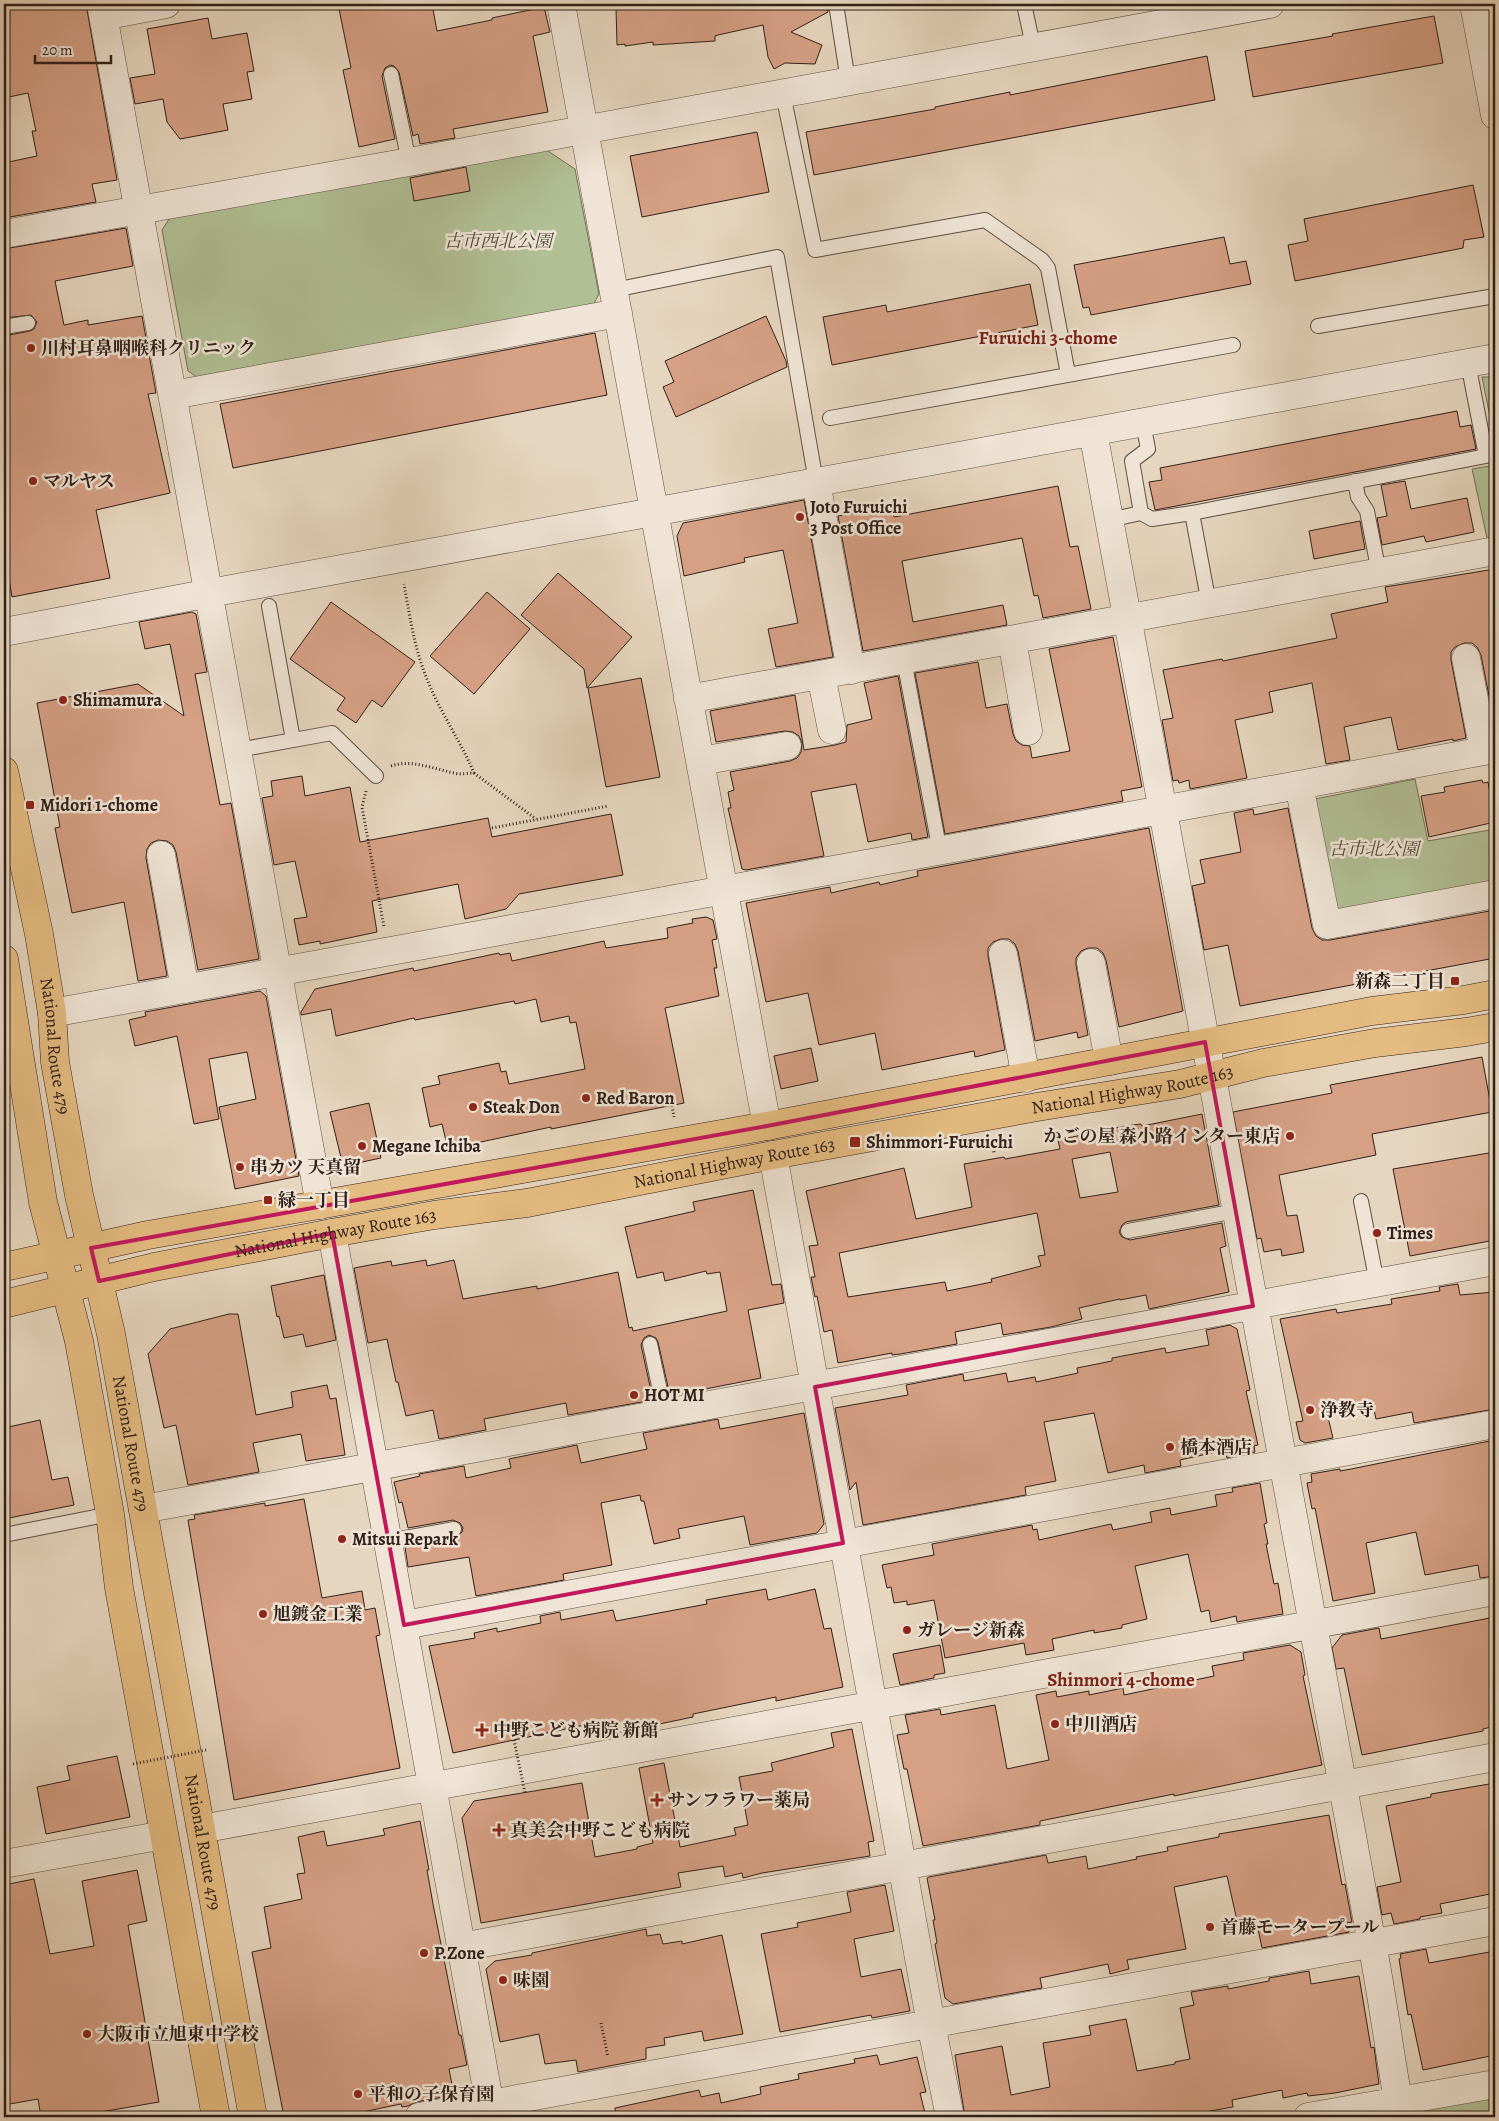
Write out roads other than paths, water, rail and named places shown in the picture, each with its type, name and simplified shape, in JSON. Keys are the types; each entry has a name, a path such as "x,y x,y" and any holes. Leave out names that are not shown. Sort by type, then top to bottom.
{"highway":[{"name":"National Route 479","path":"4,771 39,934 52,1013 56,1062 80,1195 111,1334 253,2117"},
{"name":"National Route 479","path":"4,959 43,1202 81,1350 110,1514 120,1588 216,2117"},
{"name":"National Highway Route 163","path":"4,1267 91,1248 320,1204 767,1126 1372,1011 1464,1000 1495,994"},
{"name":"National Highway Route 163","path":"4,1304 154,1267 332,1233 434,1215 527,1204 773,1155 1213,1077 1243,1067 1375,1043 1466,1032 1495,1026"}],"street":[{"path":"166,4 102,10 140,209 320,1204"},
{"path":"561,4 767,1126"},
{"path":"4,234 1270,4"},
{"path":"1474,4 1495,115"},
{"path":"173,395 616,301"},
{"path":"4,632 1495,358"},
{"path":"1093,432 1213,1077 1311,1624 1372,1944 1400,2109"},
{"path":"816,482 851,670"},
{"path":"688,700 1495,551"},
{"path":"1012,640 1028,731"},
{"path":"52,1013 1490,750 1466,658"},
{"path":"822,675 832,730"},
{"path":"700,762 787,746"},
{"path":"1299,785 1327,924 1495,894"},
{"path":"161,855 185,989"},
{"path":"1002,954 1026,1078"},
{"path":"1091,962 1108,1061"},
{"path":"773,1155 931,2024 950,2117"},
{"path":"332,1233 491,2111"},
{"path":"143,1509 1495,1261"},
{"path":"404,1624 1495,1424"},
{"path":"201,1829 1495,1591"},
{"path":"461,1947 1495,1758"},
{"path":"4,1864 164,1835"},
{"path":"419,2117 491,2111 613,2082 1495,1921"},
{"path":"1308,2117 1400,2109 1495,2084"}],"lane":[{"path":"836,4 848,81"},
{"path":"1024,4 1033,46"},
{"path":"391,74 408,162"},
{"path":"783,94 815,250 985,220 1042,260 1048,268 1068,374"},
{"path":"616,301 777,257 816,482"},
{"path":"1318,326 1495,296"},
{"path":"4,327 28,322"},
{"path":"830,418 1233,345"},
{"path":"1110,520 1141,513 1152,519 1192,513 1486,456 1468,363"},
{"path":"1141,513 1132,461 1148,449 1143,422"},
{"path":"1355,481 1358,497 1367,511 1379,573"},
{"path":"1192,513 1208,604"},
{"path":"269,606 294,740"},
{"path":"904,660 940,852"},
{"path":"238,750 332,733 376,776"},
{"path":"1362,1201 1377,1283"},
{"path":"1128,1231 1236,1210"},
{"path":"650,1344 665,1414"},
{"path":"4,1535 110,1514"},
{"path":"388,1541 454,1530"}],"place":[{"name":"川村耳鼻咽喉科クリニック","path":"31,348"},
{"name":"マルヤス","path":"33,481"},
{"name":"Joto Furuichi 3 Post Office","path":"800,517"},
{"name":"Shimamura","path":"63,700"},
{"name":"Midori 1-chome","path":"30,805"},
{"name":"新森二丁目","path":"1455,981"},
{"name":"Red Baron","path":"586,1098"},
{"name":"Steak Don","path":"473,1107"},
{"name":"かごの屋 森小路インター東店","path":"1290,1136"},
{"name":"Shimmori-Furuichi","path":"855,1142"},
{"name":"Megane Ichiba","path":"362,1146"},
{"name":"串カツ 天真留","path":"240,1167"},
{"name":"緑一丁目","path":"268,1200"},
{"name":"Times","path":"1377,1233"},
{"name":"HOT MI","path":"634,1395"},
{"name":"浄教寺","path":"1310,1410"},
{"name":"橋本酒店","path":"1170,1447"},
{"name":"Mitsui Repark","path":"342,1539"},
{"name":"旭鍍金工業","path":"263,1614"},
{"name":"ガレージ新森","path":"907,1630"},
{"name":"中川酒店","path":"1055,1724"},
{"name":"中野こども病院 新館","path":"482,1730"},
{"name":"サンフラワー薬局","path":"657,1800"},
{"name":"真美会中野こども病院","path":"499,1830"},
{"name":"首藤モータープール","path":"1210,1927"},
{"name":"P.Zone","path":"424,1953"},
{"name":"味園","path":"503,1980"},
{"name":"大阪市立旭東中学校","path":"87,2034"},
{"name":"平和の子保育園","path":"358,2094"}],"district":[{"name":"Furuichi 3-chome","path":"1048,337"},
{"name":"Shinmori 4-chome","path":"1121,1679"}],"park label":[{"name":"古市西北公園","path":"498,241"},
{"name":"古市北公園","path":"1374,849"}]}
